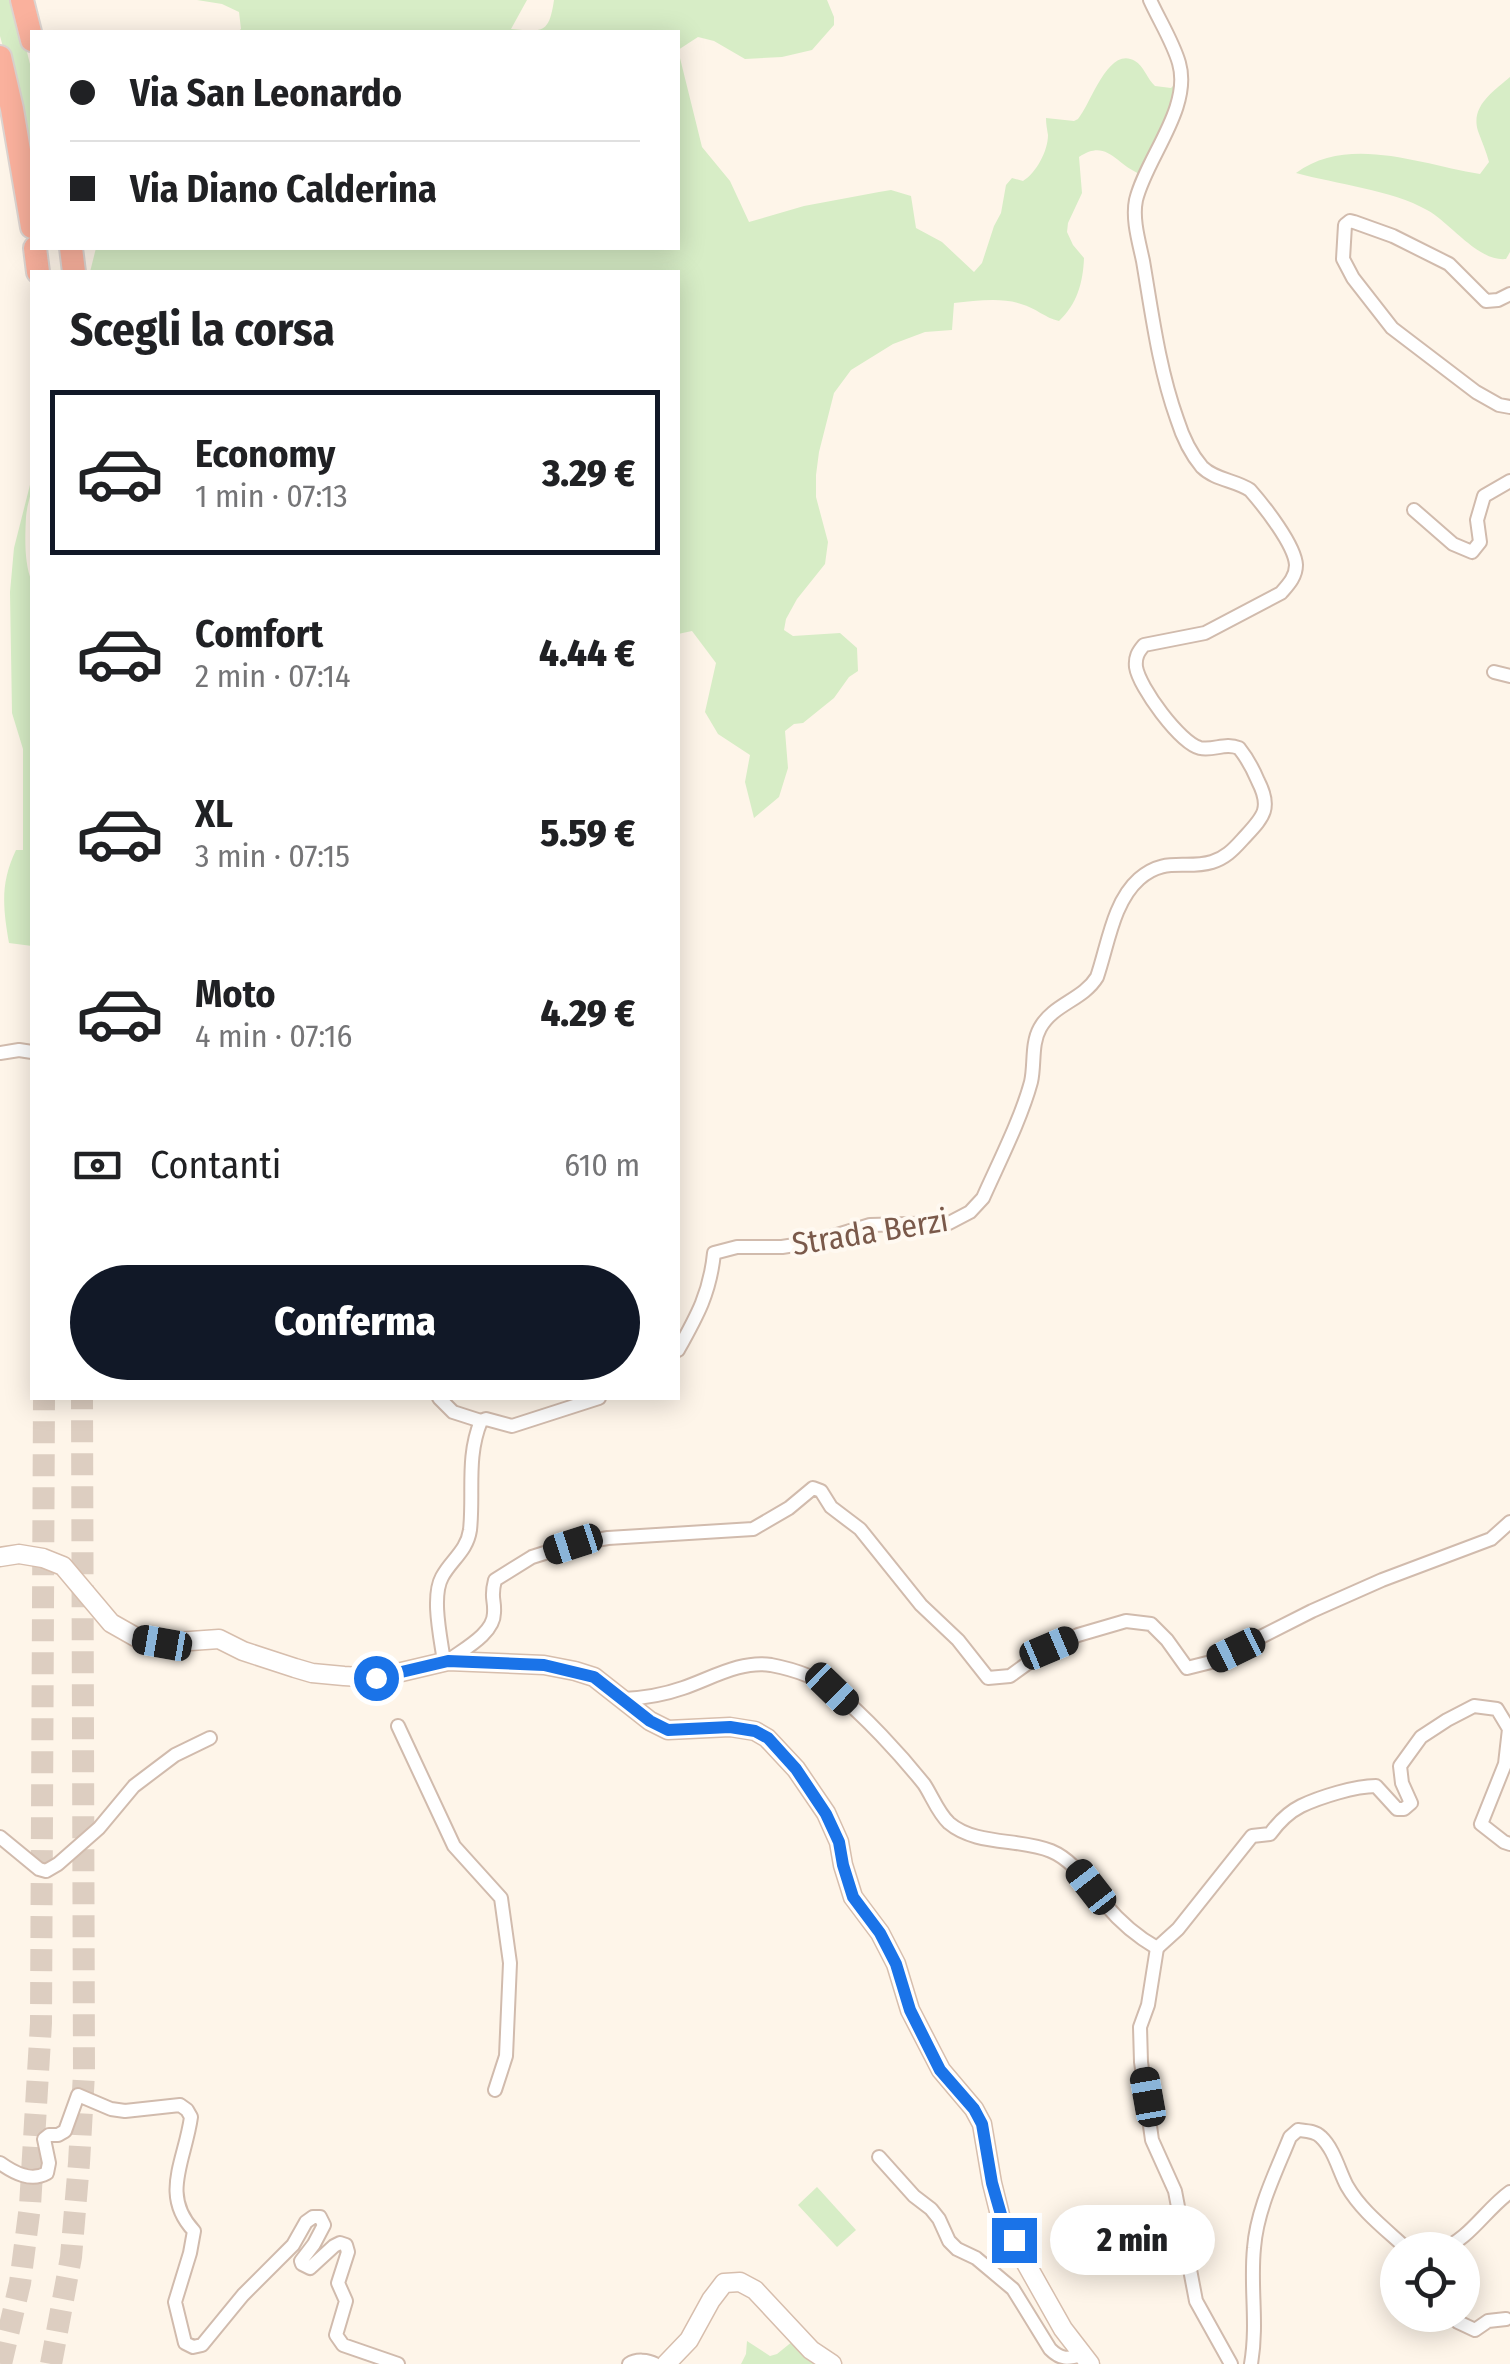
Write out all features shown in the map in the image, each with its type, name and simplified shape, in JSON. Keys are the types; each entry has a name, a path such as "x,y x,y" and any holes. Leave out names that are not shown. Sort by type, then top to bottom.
{"highway":[{"path":"22,0 30,32"},
{"path":"0,57 30,216"}],"main road":[{"path":"0,1556 19,1554 63,1566 111,1623 140,1640 162,1643 219,1639 295,1668 344,1676 376,1678 446,1662 515,1662 576,1671 594,1677 650,1721 668,1730 730,1727 755,1731 768,1738 812,1791 839,1842 853,1897 880,1933 896,1964 910,2010 940,2070 982,2124 1002,2218 1063,2329 1086,2360"},
{"path":"666,2364 689,2340 724,2283 740,2282 755,2290 812,2350 832,2364"}],"street":[{"name":"Strada Berzi","path":"680,1346 700,1311 711,1279 714,1253 738,1247 814,1242 870,1225 949,1223 977,1206 1030,1086 1038,1032 1048,1016 1085,992 1097,977 1118,911 1130,887 1161,866 1204,864 1222,858 1264,813 1266,796 1239,748 1226,744 1199,748 1187,740 1162,716 1141,682 1136,664 1139,651 1149,643 1216,629 1281,593 1296,569 1289,546 1250,490 1215,476 1200,465 1178,424 1166,380 1134,210 1179,100 1182,76 1150,0"},
{"path":"1510,294 1486,300 1449,264 1393,236 1350,221 1345,225 1344,260 1392,328 1476,392 1499,406 1510,407"},
{"path":"1414,510 1453,544 1472,552 1480,542 1476,520 1484,496 1510,481"},
{"path":"1494,672 1510,676"},
{"path":"0,1054 30,1052"},
{"path":"441,1400 452,1412 512,1426 593,1400"},
{"path":"446,1662 436,1596 444,1574 467,1543 472,1457 480,1421"},
{"path":"446,1662 491,1625 495,1580 532,1557 608,1538 752,1529 789,1508 813,1488 821,1491 832,1507 860,1530 988,1678 1010,1676 1049,1648 1126,1621 1151,1624 1186,1668 1210,1662 1364,1588 1491,1539 1510,1522"},
{"path":"624,1699 651,1698 722,1671 766,1664 805,1675 832,1689 888,1743 925,1786 948,1822 971,1835 1050,1850 1064,1858 1135,1935 1157,1948"},
{"path":"1231,2364 1196,2301 1175,2190 1152,2140 1140,2027 1148,2006 1157,1948 1178,1929 1252,1836 1270,1834 1300,1806 1363,1786 1376,1786 1396,1809 1404,1809 1411,1803 1400,1766 1422,1738 1474,1706 1497,1709 1509,1728 1505,1764 1481,1824 1510,1844"},
{"path":"398,1726 454,1846 501,1898 510,1963 506,2056 495,2090"},
{"path":"0,1837 46,1871 98,1828 134,1786 174,1756 210,1738"},
{"path":"0,2163 12,2172 33,2178 48,2173 50,2163 44,2139 65,2131 78,2095 125,2111 180,2105 191,2117 175,2194 181,2218 194,2231 174,2302 185,2343 193,2347 202,2344 293,2244 306,2222 320,2217 324,2226 301,2261 310,2268 334,2246 346,2245 348,2252 338,2283 346,2300 336,2334 342,2345 398,2364"},
{"path":"1252,2364 1256,2338 1254,2247 1262,2206 1290,2137 1298,2130 1320,2136 1348,2188 1364,2210 1390,2232"},
{"path":"880,2157 939,2219 956,2249 976,2258 1013,2288 1058,2356 1086,2360"},
{"path":"1467,2232 1510,2192"},
{"path":"1480,2327 1488,2321 1506,2319"},
{"path":"629,2364 655,2364"}],"green space":[{"path":"0,0 14,0 30,64 30,168 11,76 0,36"},
{"path":"197,0 527,0 511,29 521,30 240,30 239,12 222,4"},
{"path":"554,0 827,0 834,17 834,25 812,50 782,57 745,59 714,41 698,37 680,49 680,30 537,30 547,25"},
{"path":"680,58 702,147 730,181 749,222 804,206 891,190 911,196 916,228 942,242 974,272 982,263 1001,213 1006,185 1012,178 1023,181 1028,177 1044,154 1046,118 1078,119 1101,78 1125,58 1138,63 1155,86 1174,85 1167,118 1140,174 1104,151 1079,157 1082,193 1067,232 1084,258 1083,267 1075,300 1059,321 1013,302 954,303 952,330 925,332 893,344 851,370 834,393 816,475 816,497 828,542 825,564 797,599 784,630 793,636 840,633 857,648 858,671 834,698 803,723 785,731 788,768 779,797 754,818 745,782 750,755 718,734 705,712 716,663 692,631 680,634 680,270 90,270 96,250 680,250"},
{"path":"1510,77 1510,252 1506,259 1485,254 1413,203 1296,173 1317,161 1362,154 1410,159 1480,174 1489,162 1478,131 1477,114 1485,100"},
{"path":"30,485 25,542 30,574 30,946 9,943 4,896 11,862 16,850 23,850 23,749 12,713 10,592 14,548"},
{"path":"817,2187 856,2230 837,2247 798,2205"},
{"path":"747,2341 770,2356 793,2341 822,2364 741,2364"}],"tunnel":[{"path":"1,2364 20,2283 30,2206 41,2023 44,1400"},
{"path":"51,2364 71,2257 84,2073 82,1400"}],"route":[{"path":"376,1678 448,1661 544,1665 594,1677 650,1721 668,1730 730,1727 755,1731 768,1738 796,1769 826,1814 839,1842 853,1897 880,1933 896,1964 910,2010 940,2070 982,2124 992,2183 1002,2218 1014,2240"}]}
